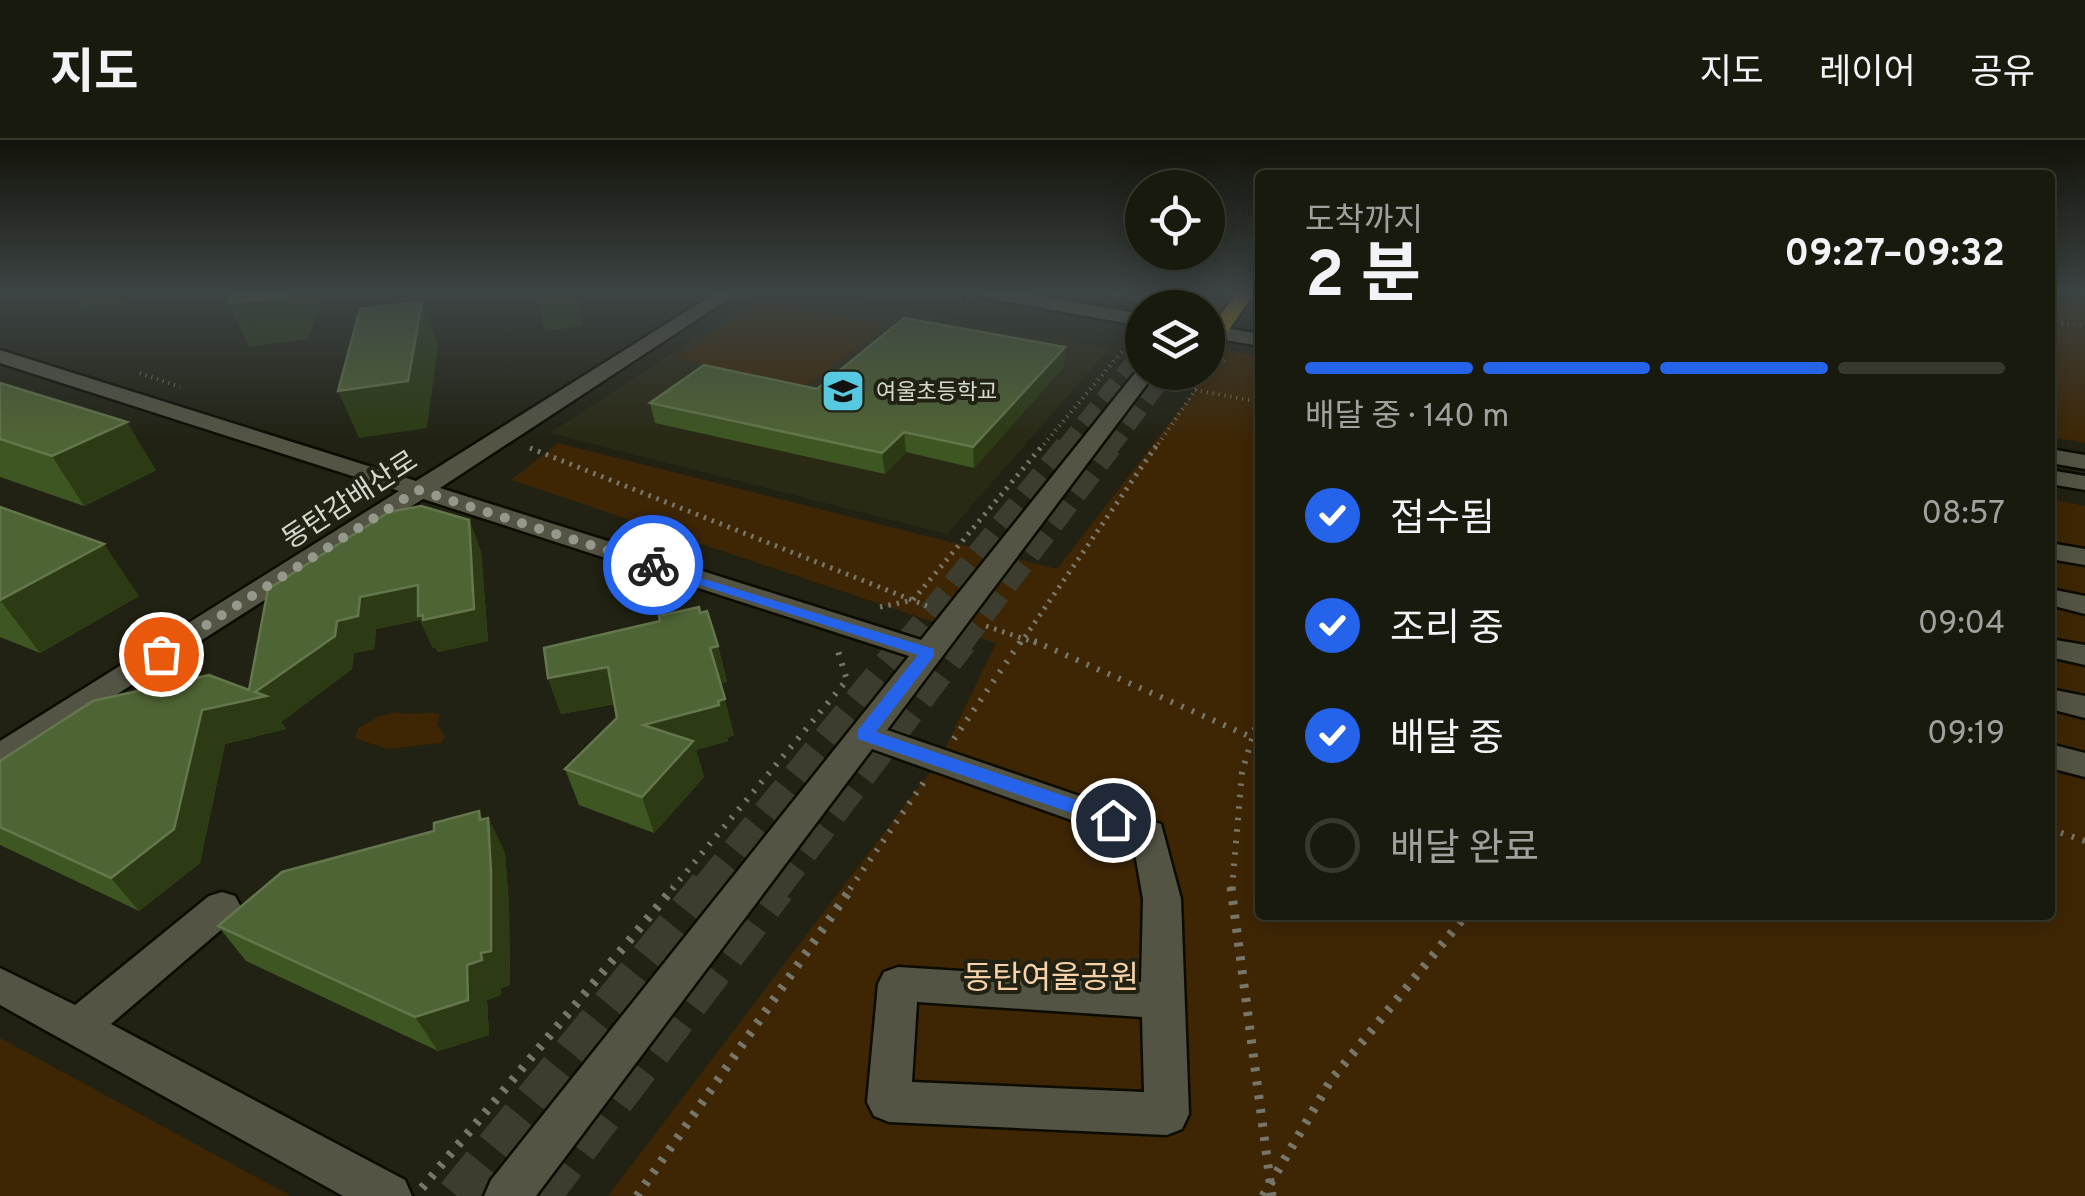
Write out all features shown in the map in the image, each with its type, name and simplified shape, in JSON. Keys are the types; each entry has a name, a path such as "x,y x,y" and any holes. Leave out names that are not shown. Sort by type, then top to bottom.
{"street":[{"name":"동탄감배산로","path":"0,757 652,341"},
{"path":"0,356 928,652"},
{"path":"506,1196 956,617 1125,374"},
{"path":"2055,457 2085,462"},
{"path":"2055,478 2085,483"},
{"path":"2055,552 2085,558"},
{"path":"2055,599 2085,604"},
{"path":"2055,649 2085,656"},
{"path":"2055,700 2085,707"},
{"path":"864,734 1042,792 1148,834 1162,899 1161,1001 1168,1114 889,1102 898,984 1161,1001"},
{"path":"2055,757 2085,764"},
{"path":"78,1028 222,907"},
{"path":"0,985 389,1196"}],"path":[{"path":"134,371 186,391"},
{"path":"876,607 913,600 1125,371"},
{"path":"1196,390 1255,401"},
{"path":"524,446 540,436"},
{"path":"524,446 956,617 1024,637 1255,740"},
{"path":"416,1196 848,680 836,649"},
{"path":"1255,742 1242,772 1230,877 1268,1193"},
{"path":"2055,831 2085,841"},
{"path":"1268,1193 1331,1080 1462,920"}],"shaded area":[{"name":"여울초등학교","path":"691,341 1068,341 1109,349 947,534 550,433"}],"green space":[{"path":"701,341 864,341 806,387 676,358"},
{"path":"2055,341 2085,341 2085,443 2055,438"},
{"name":"동탄여울공원","path":"1225,350 1255,355 1255,920 2055,920 2055,500 2085,506 2085,1196 608,1196 940,759 996,643 511,480 558,443 1057,569 1195,390 1225,390"},
{"path":"398,712 440,714 437,724 445,737 441,743 387,749 355,738 358,728"},
{"path":"0,1038 291,1196 0,1196"}],"building":[{"path":"351,341 415,341 408,381 338,391"},
{"path":"875,341 1033,341 1065,347 973,447 904,432 882,453 650,403 704,365 817,389"},
{"path":"0,383 127,422 52,456 0,439"},
{"path":"421,506 469,520 474,609 423,620 423,615 418,616 418,585 360,597 358,616 337,621 335,636 255,692 266,696 202,710 174,829 111,878 0,827 0,761 93,701 209,675 249,690 268,589 389,512"},
{"path":"0,507 104,544 0,600"},
{"path":"699,607 700,613 707,611 718,646 710,648 725,699 718,701 719,705 643,725 693,741 642,797 565,769 617,718 608,667 548,678 544,648 660,621 659,616"},
{"path":"479,811 480,820 488,818 491,951 481,953 482,960 467,965 468,1000 415,1017 218,926 282,872 434,831 434,823"}],"tunnel":[{"path":"1066,449 1125,376"},
{"path":"1107,449 1151,390"},
{"path":"907,644 1068,446"},
{"path":"959,644 1109,446"},
{"path":"707,889 909,641"},
{"path":"773,889 961,641"},
{"path":"457,1196 709,887"},
{"path":"540,1196 775,887"}],"way so far":[{"path":"161,654 418,490 653,565"}],"place":[{"name":"여울초등학교","path":"843,391"}],"route":[{"path":"653,565 928,652 864,734 1042,792 1113,820"}]}
